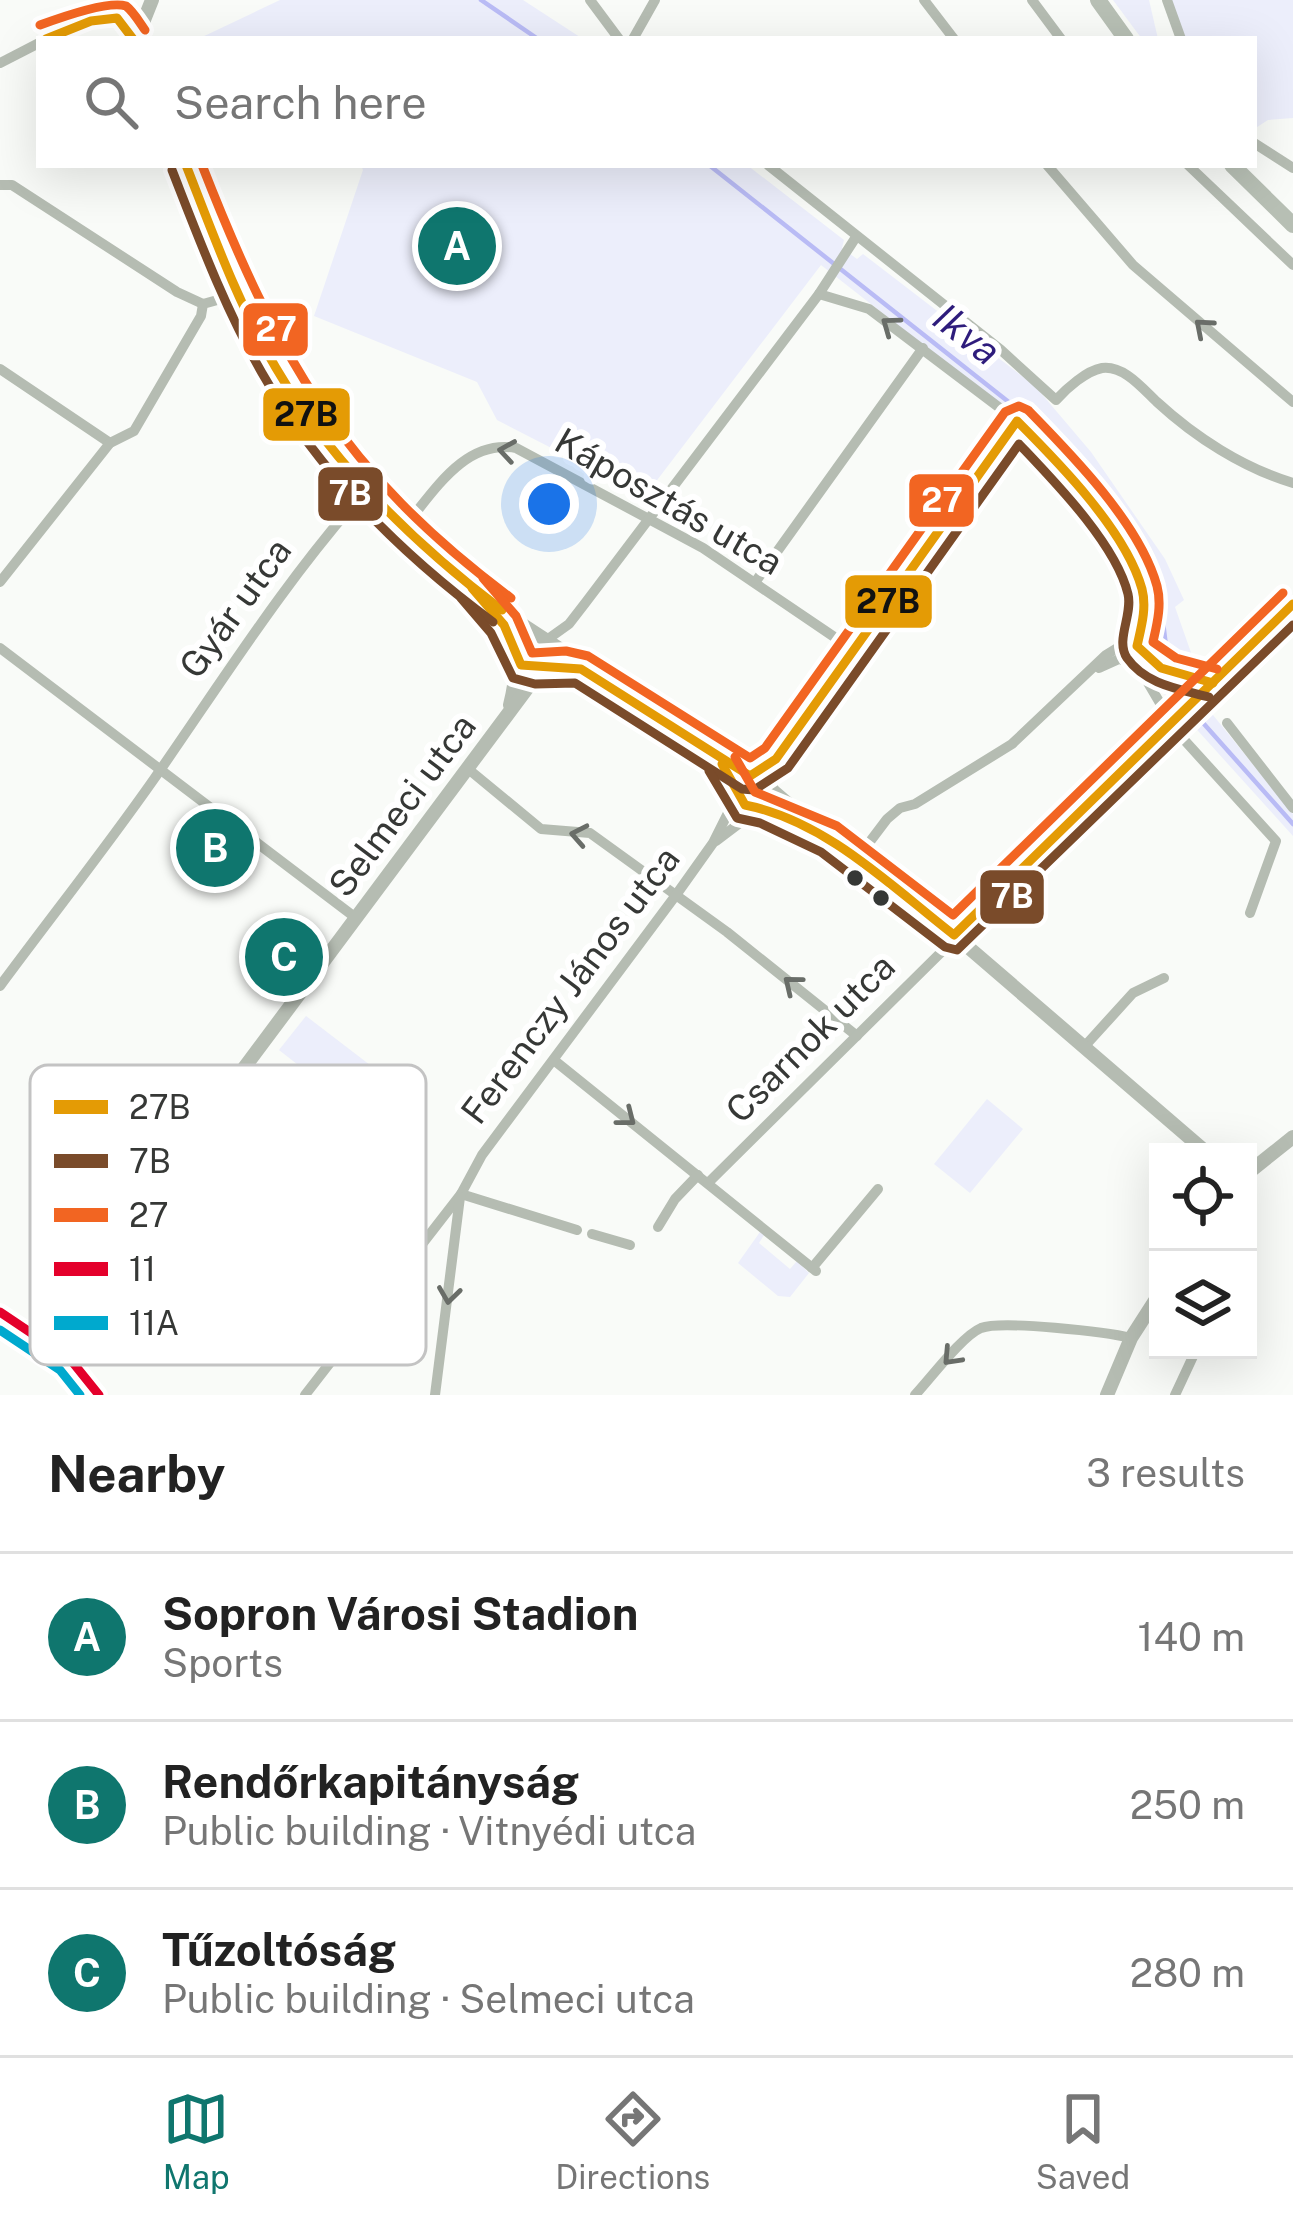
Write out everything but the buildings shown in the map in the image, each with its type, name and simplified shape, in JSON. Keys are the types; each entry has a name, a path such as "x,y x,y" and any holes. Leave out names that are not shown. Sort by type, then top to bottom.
{"main road":[{"path":"1098,0 1124,36"},
{"path":"1235,168 1291,221"}],"street":[{"path":"51,36 111,0 131,36"},
{"path":"144,36 152,0"},
{"path":"590,0 618,36"},
{"path":"635,36 655,0"},
{"path":"924,0 952,36"},
{"path":"1032,0 1059,36"},
{"path":"1167,0 1180,36"},
{"path":"54,36 91,21 131,24 144,20"},
{"path":"0,63 36,44"},
{"path":"1257,145 1293,168"},
{"path":"187,168 239,295 299,404 367,489 472,588 504,625 526,668 571,665 612,686"},
{"path":"772,168 1001,350 1056,400 1102,368 1129,376 1173,417 1208,441 1293,483"},
{"path":"1050,168 1133,265 1293,402"},
{"path":"1191,168 1293,265"},
{"path":"0,185 13,185 177,292 203,304 239,295"},
{"path":"517,654 524,636 547,640 569,624 819,294 856,237"},
{"path":"819,294 869,309 1017,421 1050,452 1129,559 1141,584 1145,606 1137,646"},
{"path":"0,581 110,443 134,431 201,316 203,304"},
{"path":"756,581 923,349"},
{"path":"0,369 110,443"},
{"path":"738,791 776,759 1017,421"},
{"name":"Káposztás utca","path":"404,526 458,464 482,449 516,448 756,581 853,649"},
{"name":"Gyár utca","path":"0,986 161,769 256,626 315,547 367,489"},
{"path":"472,588 612,686 771,788 954,935 1195,1143"},
{"name":"Csarnok utca","path":"658,1227 675,1199 703,1179 856,1036 1293,604"},
{"path":"544,667 547,640"},
{"path":"1137,646 1155,668 1213,683"},
{"path":"856,860 900,808 915,804 1012,744 1119,647 1137,646"},
{"path":"0,648 356,918"},
{"name":"Selmeci utca","path":"509,711 517,654"},
{"path":"1085,675 1119,658 1137,664 1172,725 1276,842 1250,913"},
{"name":"Selmeci utca","path":"246,1065 544,667"},
{"path":"1227,723 1293,808"},
{"path":"698,743 725,767 745,806 829,839"},
{"path":"761,810 773,799 776,759"},
{"path":"467,769 542,829 590,833 856,1036"},
{"name":"Ferenczy János utca","path":"426,1239 461,1194 482,1155 713,842 738,791"},
{"name":"Ferenczy János utca","path":"713,842 761,810"},
{"path":"1084,1047 1133,993 1164,978"},
{"path":"555,1061 814,1270 878,1189"},
{"path":"1257,1166 1293,1137"},
{"path":"435,1395 461,1194 578,1230"},
{"path":"592,1234 630,1245"},
{"path":"1107,1395 1131,1338 1149,1310"},
{"path":"0,1312 30,1331"},
{"path":"916,1395 976,1331 1024,1328 1131,1338"},
{"path":"1175,1395 1192,1359"},
{"path":"75,1365 99,1395"},
{"name":"Ferenczy János utca","path":"305,1395 328,1365"}],"shaded area":[{"path":"280,0 523,0 578,36 204,36"},
{"path":"1113,0 1149,0 1157,36 1140,36"},
{"path":"1171,0 1293,0 1293,118 1268,120 1257,127 1257,36 1184,36"},
{"path":"751,168 844,240 842,248 857,259 863,254 1035,386 1091,452 1165,559 1184,600 1175,607 1195,664 1187,676 1192,689 1293,814 1293,836 1192,720 1177,705 1168,704 1145,639 1147,602 1141,580 1040,444 1009,412 821,265 645,496 497,420 477,382 314,316 363,170"},
{"path":"306,1016 370,1065 298,1065 279,1050"},
{"path":"987,1099 1023,1129 970,1193 934,1164"},
{"path":"760,1232 764,1235 759,1243 790,1269 797,1261 809,1273 790,1297 778,1296 738,1263"}],"waterway":[{"name":"Ikva","path":"481,0 534,36"},
{"name":"Ikva","path":"713,168 1020,411 1065,457 1153,584 1180,697 1293,824"}],"transit line":[{"name":"27","path":"40,25 118,5 129,8 145,30"},
{"name":"27B","path":"54,36 91,21 117,18 131,36"},
{"name":"27B","path":"187,168 250,319 298,404 349,470 406,530 502,610"},
{"name":"27","path":"203,168 258,296 321,406 402,504 511,598"},
{"name":"7B","path":"172,170 236,324 309,445 395,540 493,622"},
{"name":"27","path":"483,578 516,616 532,653 566,651 588,656 750,758 765,748 1005,412 1019,406 1084,469 1136,539 1158,593 1153,642 1176,658 1217,669"},
{"name":"27B","path":"472,588 504,625 521,665 581,669 750,776 776,759 1017,421 1089,499 1122,544 1142,589 1137,646 1161,668 1213,683"},
{"name":"7B","path":"461,598 491,633 513,678 535,684 575,683 742,789 754,790 788,768 1019,444 1082,514 1111,555 1128,594 1123,643 1127,658 1154,680 1209,697"},
{"name":"27","path":"735,757 755,792 837,826 953,915 1283,593"},
{"name":"27B","path":"722,764 745,805 775,813 830,840 954,935 1293,604"},
{"name":"7B","path":"709,771 737,818 760,823 821,852 945,947 957,950 1293,625"},
{"name":"11","path":"0,1312 30,1332"},
{"name":"11A","path":"0,1330 30,1350"},
{"name":"11A","path":"52,1365 80,1395"},
{"name":"11","path":"75,1365 99,1395"}],"place":[{"name":"Sopron Városi Stadion","path":"457,246"},
{"name":"Rendőrkapitányság","path":"215,848"},
{"name":"Tűzoltóság","path":"284,957"}]}
